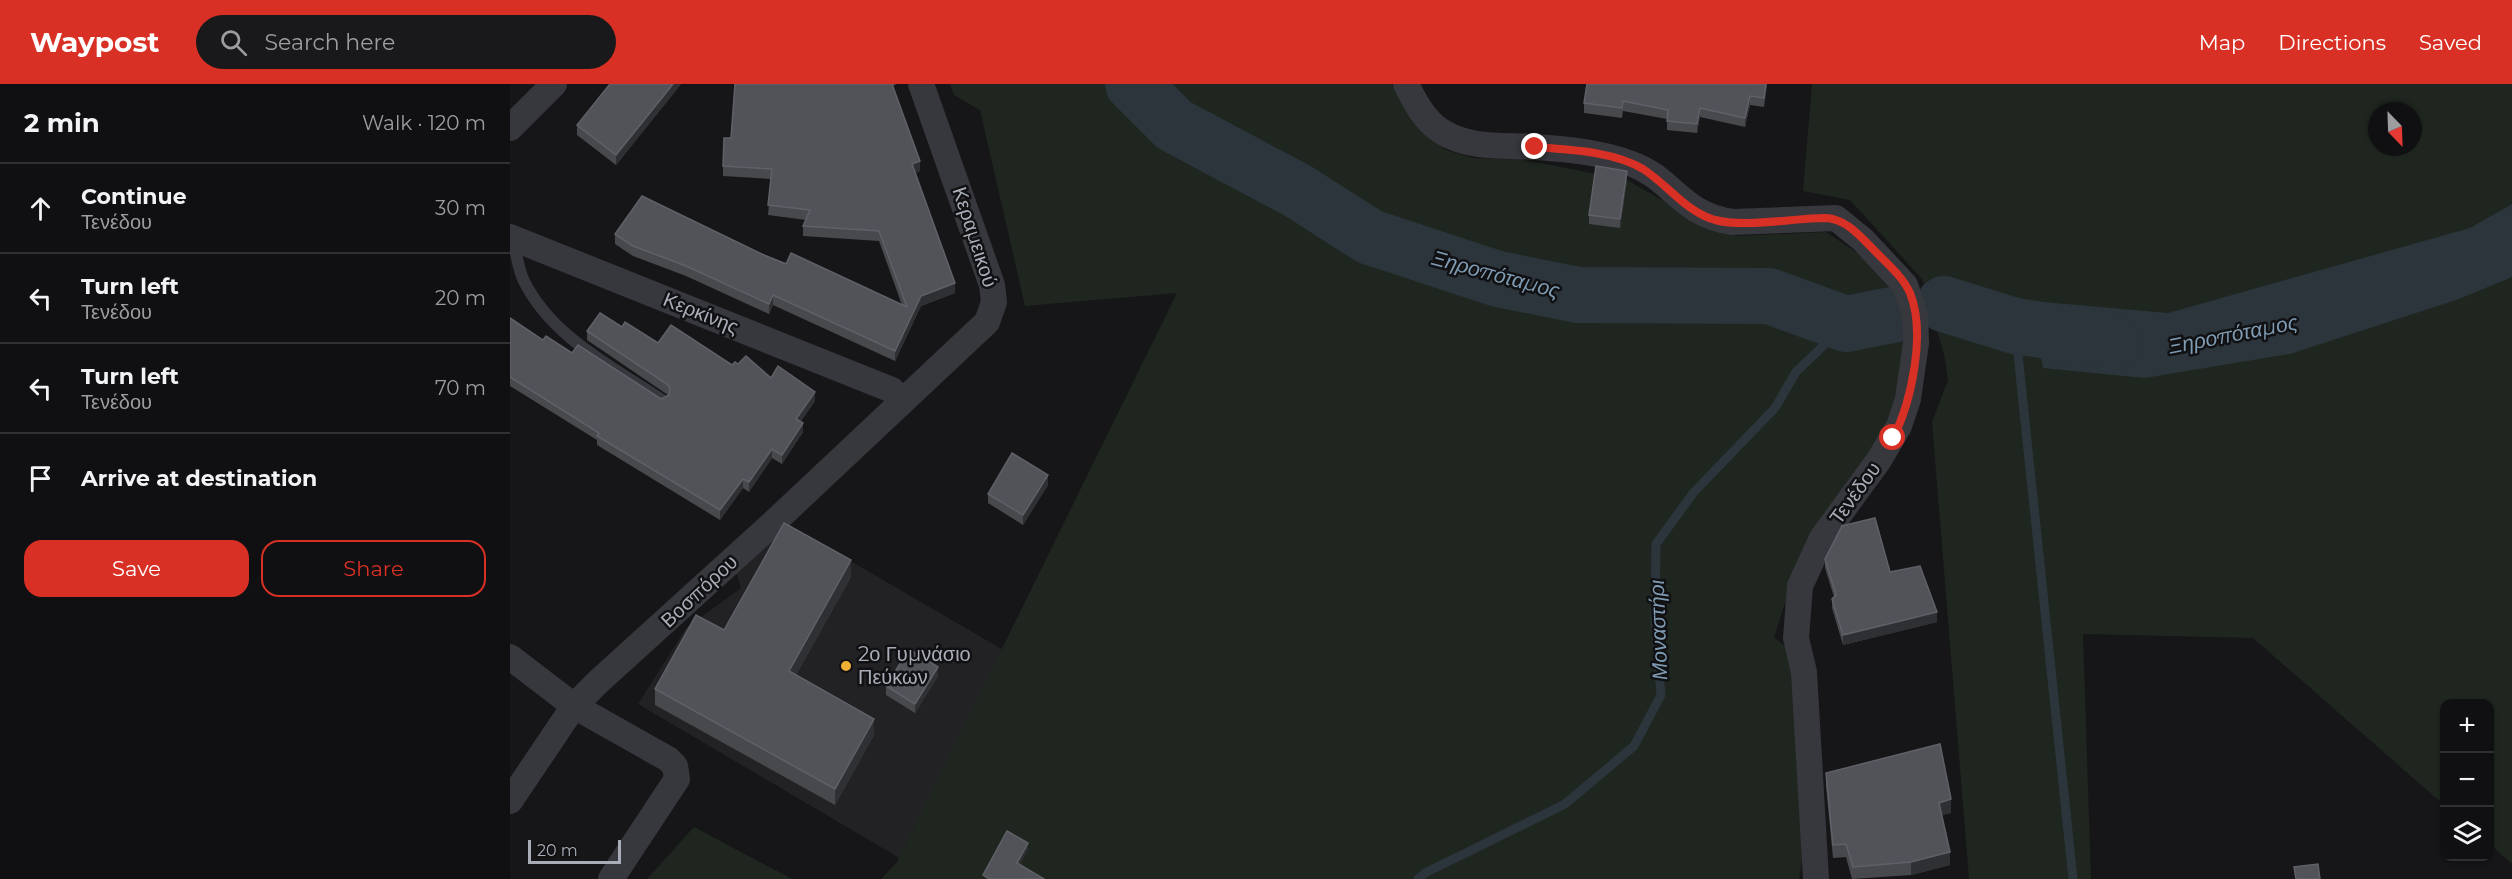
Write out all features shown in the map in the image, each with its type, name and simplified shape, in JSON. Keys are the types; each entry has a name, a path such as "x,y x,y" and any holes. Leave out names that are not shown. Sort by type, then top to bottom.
{"street":[{"path":"510,128 554,84"},
{"name":"Κεραμεικού","path":"900,394 987,322 994,302 990,277 921,84"},
{"name":"Τενέδου","path":"1406,84 1421,111 1429,120 1443,132 1462,141 1492,146 1562,150 1619,160 1643,169 1696,211 1717,220 1744,222 1836,218 1847,225 1898,275 1910,293 1915,315 1916,343 1912,378 1903,416 1879,460 1822,538 1800,586 1796,638 1804,672 1816,879"},
{"name":"Κερκίνης","path":"511,237 900,394"},
{"name":"Βοσπόρου","path":"510,801 574,706 735,558 900,394"},
{"path":"510,657 574,706 668,759 675,766 677,779 611,879"}],"lane":[{"path":"511,237 523,278 557,327 576,343 662,400"}],"shaded area":[{"path":"950,84 1392,84 1427,136 1446,150 1473,158 1525,160 1627,180 1704,228 1737,236 1826,232 1859,254 1897,291 1908,318 1893,418 1803,563 1784,606 1774,637 1795,655 1802,862 1799,879 881,879 897,862 1177,293 1025,306 980,110 954,95"},
{"path":"1812,84 2512,84 2512,864 2494,848 2494,699 2440,699 2440,802 2253,638 2083,634 2091,879 1969,879 1932,422 1948,380 1944,354 1922,279 1850,200 1803,191"},
{"name":"2ο Γυμνάσιο Πεύκων","path":"787,524 1237,786 935,879 638,704 686,628 741,588 734,566"},
{"path":"694,827 792,879 647,879"}],"water":[{"path":"2512,204 2512,277 2459,299 2290,354 2145,378 2043,368 2032,301 2168,313 2470,228"}],"building":[{"path":"610,84 673,84 616,155 577,125"},
{"path":"735,84 892,84 920,161 912,164 955,283 921,296 895,351 773,295 769,304 686,266 633,246 615,234 642,196 764,255 786,264 791,253 907,307 879,231 803,226 810,210 768,205 772,169 723,166 724,138 731,138"},
{"path":"1587,84 1766,84 1764,98 1750,96 1745,118 1700,108 1697,124 1667,121 1668,110 1623,101 1622,108 1584,103"},
{"path":"1596,166 1627,171 1620,219 1589,215"},
{"path":"600,313 622,327 625,322 658,343 671,325 732,365 735,362 738,364 746,356 771,378 778,366 815,392 796,419 803,423 782,455 772,449 749,482 743,479 720,510 597,436 599,433 510,377 510,318 543,340 546,336 572,353 578,345 661,399 669,395 670,388 667,384 587,331"},
{"path":"1012,453 1048,475 1023,515 988,494"},
{"path":"1875,518 1890,572 1920,566 1937,612 1843,635 1832,599 1836,595 1825,559 1842,526"},
{"path":"784,523 851,560 789,671 874,719 835,789 655,689 696,615 724,630"},
{"path":"909,649 938,667 915,704 886,686"},
{"path":"1940,744 1951,799 1939,803 1950,852 1911,862 1853,867 1846,844 1833,845 1826,773"},
{"path":"1007,831 1028,843 1017,863 1044,879 989,879 983,875"},
{"path":"2318,864 2320,879 2296,879 2294,867"}],"waterway":[{"name":"Ξηροπόταμος","path":"1133,84 1174,125 1298,191 1370,237 1498,279 1578,295 1769,296 1846,324 1902,313"},
{"name":"Ξηροπόταμος","path":"1944,304 2015,326 2113,341"},
{"name":"Μοναστήρι","path":"1418,879 1425,873 1565,804 1634,746 1661,695 1655,621 1656,544 1694,492 1775,408 1796,372 1846,324"},
{"path":"2015,326 2073,879"}],"place":[{"name":"2ο Γυμνάσιο Πεύκων","path":"846,666"}],"route":[{"path":"1535,147 1590,153 1632,164 1643,169 1696,211 1717,220 1744,222 1836,218 1847,225 1898,275 1910,293 1913,303 1916,343 1912,378 1903,416 1893,438"}]}
